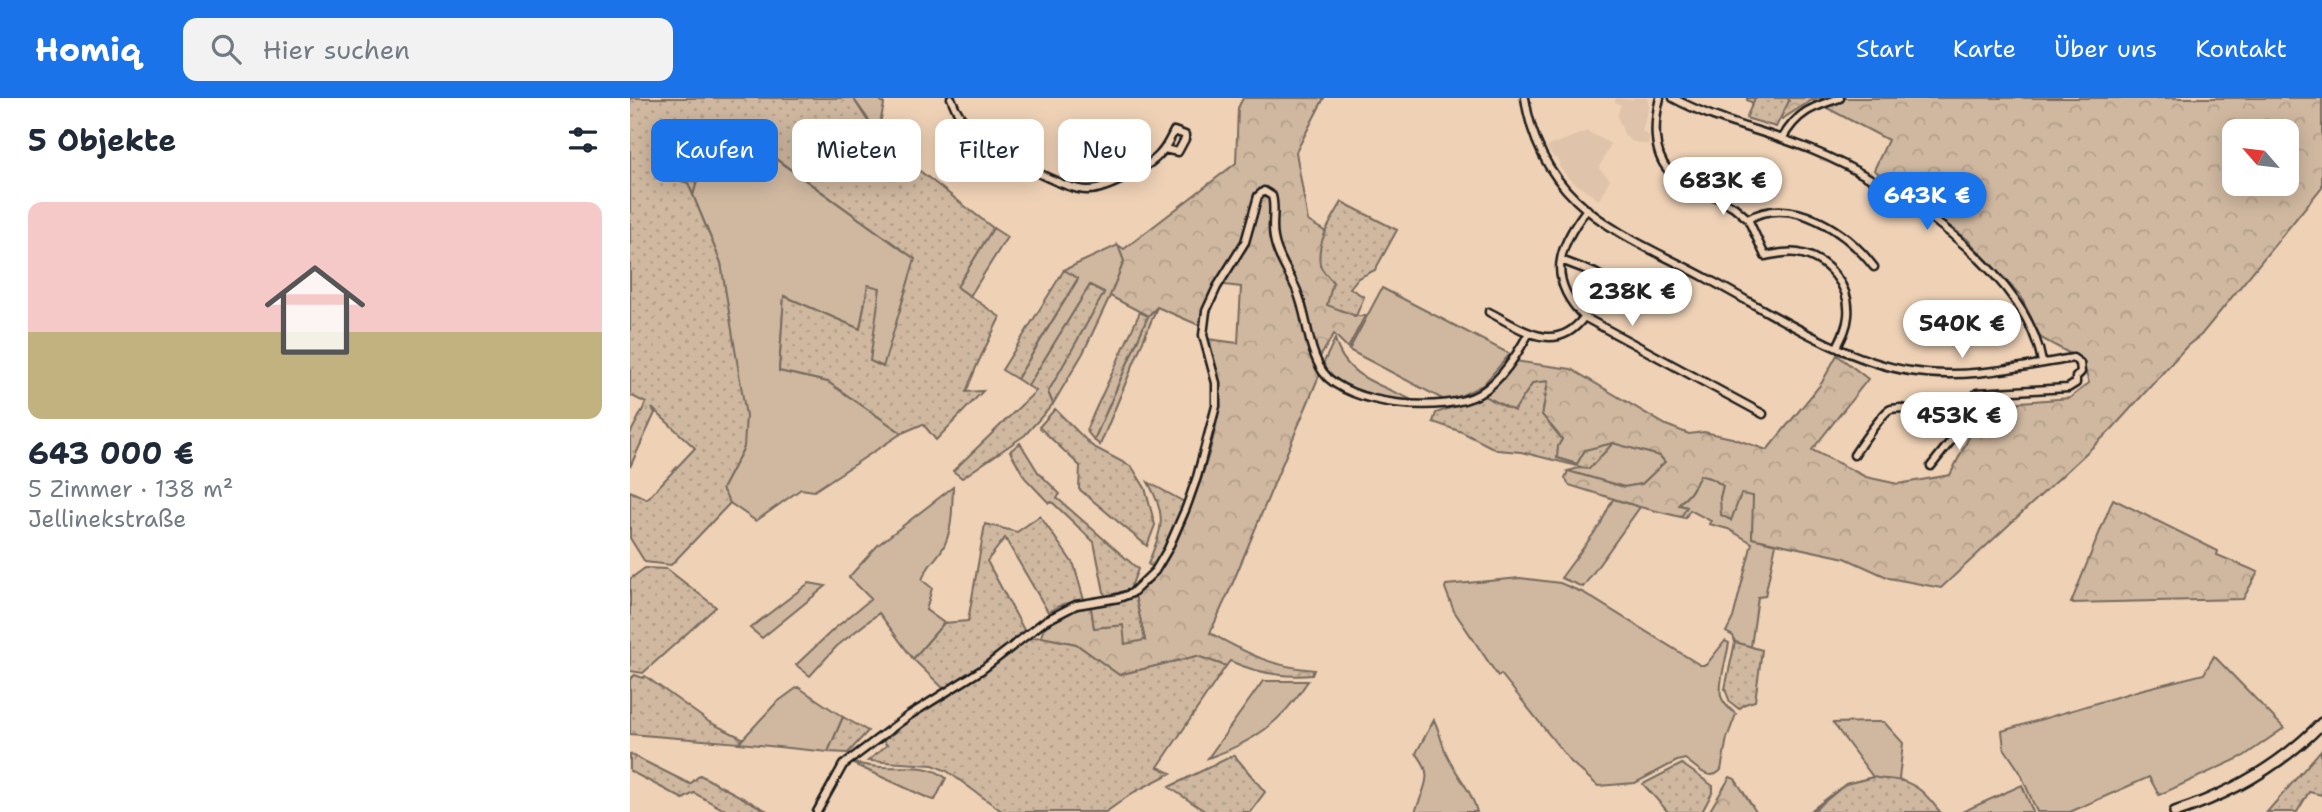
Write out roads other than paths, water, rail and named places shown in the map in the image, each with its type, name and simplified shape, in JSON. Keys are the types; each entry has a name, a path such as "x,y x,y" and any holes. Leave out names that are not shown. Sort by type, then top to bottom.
{"main road":[{"path":"2175,812 2214,797 2253,777 2294,749 2322,723"}],"street":[{"path":"951,98 962,119 984,140 1029,167 1074,189 1089,191 1112,185 1158,156 1164,149"},
{"path":"1525,98 1531,130 1544,159 1566,190 1587,209 1626,234 1845,351 1882,365 1922,372 1964,373 2073,358 2080,363 2081,372 2076,377 2076,383 2068,388 1979,392 1950,442 1931,466"},
{"path":"1660,98 1656,116 1657,138 1660,156 1666,168 1734,207 1748,219 1765,256 1782,252 1807,255 1821,262 1837,277 1846,293 1849,312 1846,328 1837,347"},
{"path":"1673,98 1714,117 1830,157 1909,201 1956,238 1996,279 2024,313 2034,332 2042,362"},
{"path":"1782,139 1802,113 1840,98"},
{"path":"817,812 843,765 908,716 983,670 1045,621 1076,605 1119,598 1132,593 1155,571 1186,508 1216,406 1216,383 1203,335 1206,310 1245,242 1261,192 1272,196 1275,246 1298,293 1315,357 1329,379 1342,388 1396,403 1423,406 1467,399 1480,393 1499,377 1529,333"},
{"path":"1587,209 1572,230 1561,260 1561,283 1565,294 1584,317 1763,414"},
{"path":"1748,219 1762,213 1785,212 1815,220 1850,241 1874,267"},
{"path":"1561,260 1595,273 1656,307 1659,300"},
{"path":"1489,312 1529,333 1548,338 1572,330 1584,317"},
{"path":"1854,455 1863,438 1871,433 1891,409 1900,408 1961,421"}]}
